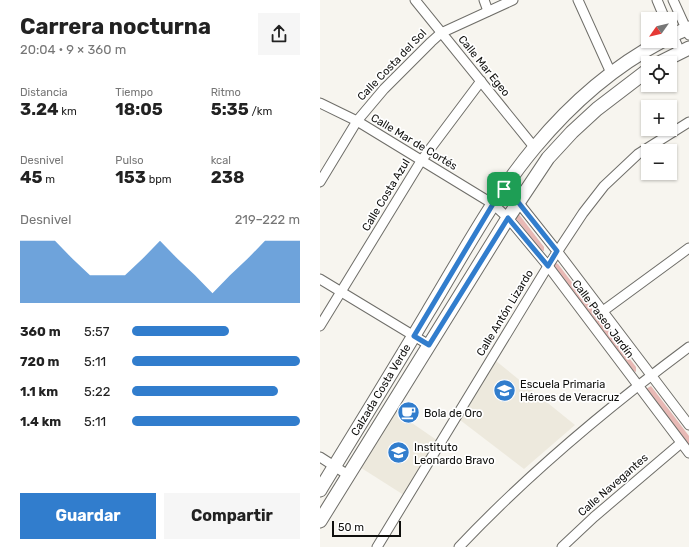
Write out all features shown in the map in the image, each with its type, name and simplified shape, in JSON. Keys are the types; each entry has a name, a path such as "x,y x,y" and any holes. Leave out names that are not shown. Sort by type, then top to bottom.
{"main road":[{"name":"Calzada Costa Verde","path":"677,33 688,30"},
{"name":"Calzada Costa Verde","path":"320,490 493,204 534,147 583,97 611,73 648,48"},
{"path":"672,56 684,50"},
{"name":"Calzada Costa Verde","path":"320,521 518,202 548,158 572,132 597,109 641,75"}],"street":[{"name":"Calle Mar Egeo","path":"415,0 534,147"},
{"path":"484,0 488,11"},
{"name":"Calle Costa del Sol","path":"320,182 357,121 384,89 441,33 513,0"},
{"path":"578,0 611,73"},
{"path":"657,0 662,12"},
{"path":"673,0 688,30"},
{"name":"Calle Costa Azul","path":"320,326 421,161 481,81"},
{"name":"Calle Mar de Cortés","path":"320,103 357,121 493,204"},
{"name":"Calle Antón Lizardo","path":"378,547 557,251 583,213 604,186 638,154 689,122"},
{"name":"Calle Paseo Jardín","path":"504,189 518,202 557,251 650,376 689,425"},
{"name":"Calle Paseo Jardín","path":"493,204 508,218 548,266 689,453"},
{"path":"603,311 689,248"},
{"path":"320,279 429,345"},
{"path":"400,390 400,384 419,352 414,336"},
{"path":"459,547 508,497 550,458 650,376 689,347"},
{"name":"Calle Navegantes","path":"562,547 594,517 681,443"},
{"path":"320,457 348,475"}],"shaded area":[{"path":"518,213 544,247 544,251 540,250 514,216"},
{"path":"554,262 558,264 636,367 636,372 632,370 554,266"},
{"name":"Escuela Primaria Héroes de Veracruz","path":"496,361 575,425 524,469 460,420"},
{"path":"651,386 689,436 689,446 646,389"},
{"name":"Instituto Leonardo Bravo","path":"390,408 441,443 407,497 355,464"}],"place":[{"name":"Escuela Primaria Héroes de Veracruz","path":"505,390"},
{"name":"Bola de Oro","path":"409,413"},
{"name":"Instituto Leonardo Bravo","path":"398,453"}],"route":[{"path":"504,189 518,202 557,251 548,266 508,218 429,345 414,336 493,204 504,189"}]}
